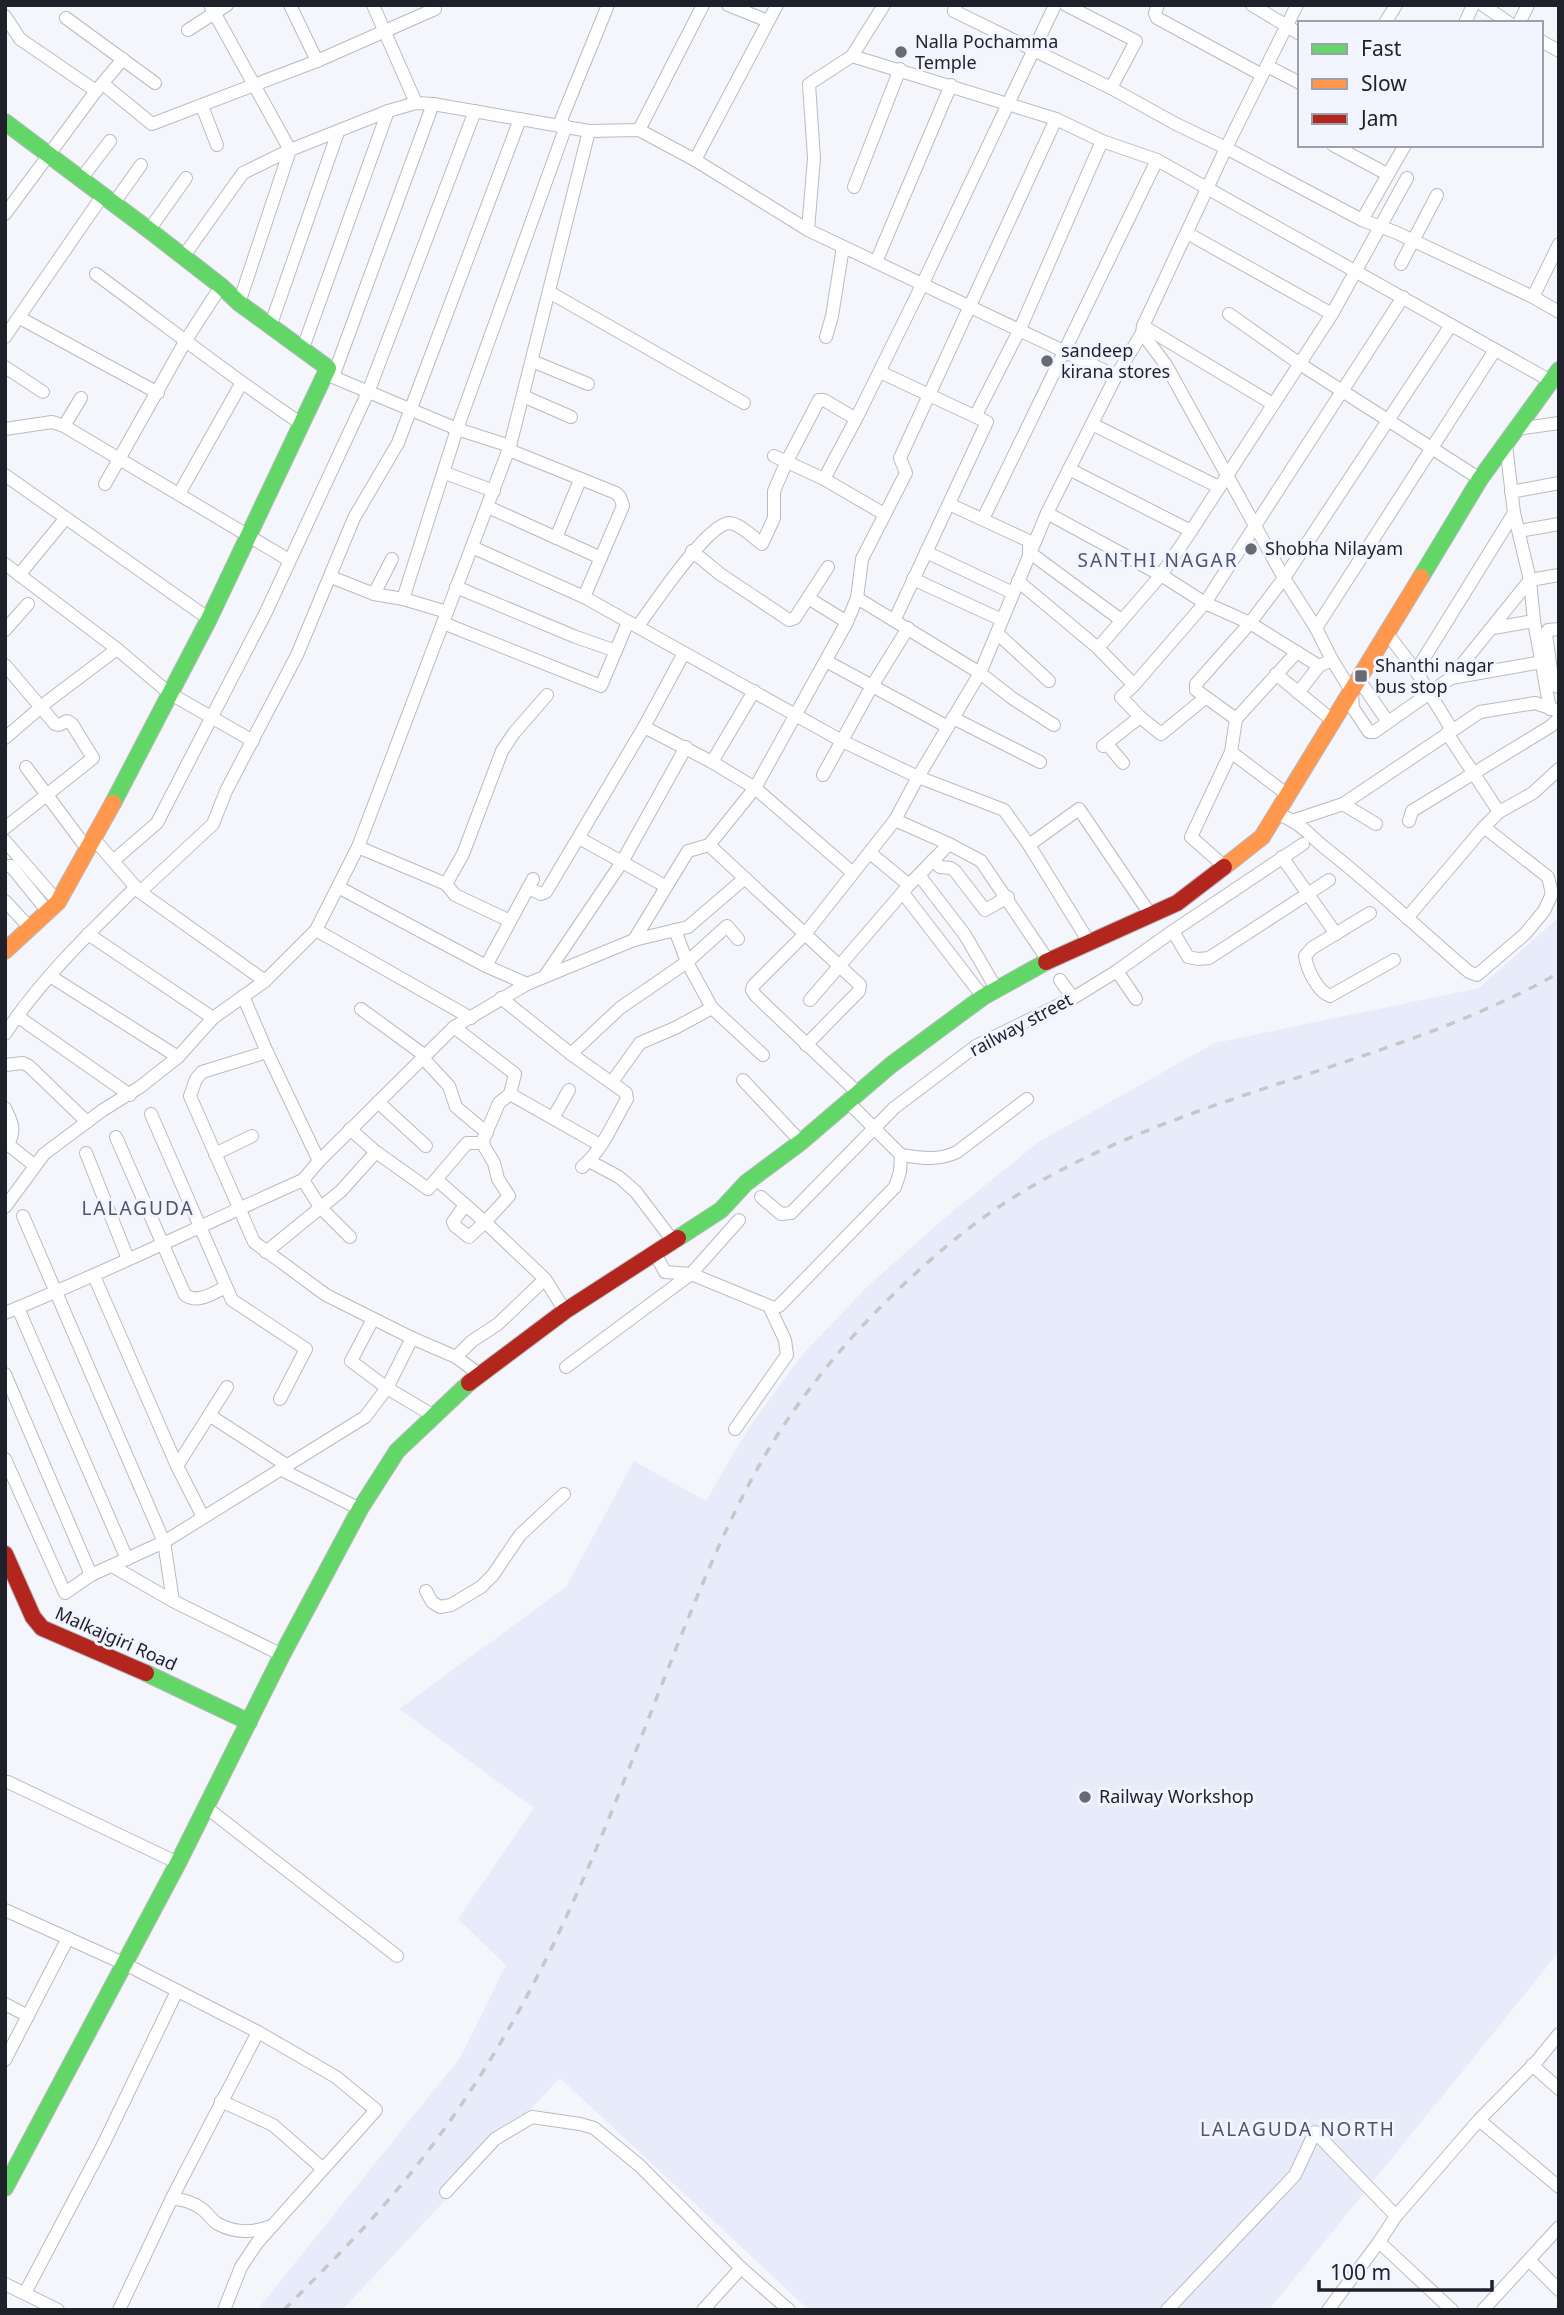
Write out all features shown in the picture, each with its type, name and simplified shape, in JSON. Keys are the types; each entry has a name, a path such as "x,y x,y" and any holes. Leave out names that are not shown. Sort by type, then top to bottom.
{"main road":[{"path":"5,122 149,230 270,327 303,348 330,372 300,423 209,619 91,845 53,908 6,950"},
{"path":"5,2188 207,1808 282,1655 360,1509 397,1451 479,1374 565,1311 721,1210 746,1183 801,1142 891,1065 990,994 1089,942 1177,903 1262,837 1480,479 1554,375"},
{"name":"Malkajgiri Road","path":"5,1554 33,1617 42,1628 249,1722"}],"street":[{"path":"188,30 213,9 227,5"},
{"path":"290,5 317,61"},
{"path":"373,5 416,103"},
{"path":"639,130 703,5"},
{"path":"728,5 768,21"},
{"path":"695,160 776,5"},
{"path":"808,230 814,158 809,84 852,56 884,5"},
{"path":"956,5 954,11 1111,88 1362,220 1533,297 1559,312"},
{"path":"824,479 880,372 1036,51 1055,5"},
{"path":"1066,5 1136,41 1111,88"},
{"path":"1158,5 1154,12 1157,18 1265,71 1298,82"},
{"path":"1252,5 1298,33"},
{"path":"1027,1099 949,1156 922,1158 901,1155 873,1129 853,1098 752,990 805,934 895,820 980,673 1047,513 1142,330 1226,148 1297,5"},
{"path":"1386,21 1396,5"},
{"path":"1466,21 1473,5"},
{"path":"1483,5 1506,21"},
{"path":"1520,21 1528,5"},
{"path":"403,599 457,429 606,7"},
{"path":"213,9 290,150 239,303"},
{"path":"5,16 20,39 100,88 152,124 317,61 435,9"},
{"path":"66,18 155,83"},
{"path":"1543,42 1559,51"},
{"path":"852,56 1056,120 1102,141 1157,160 1495,349 1554,375"},
{"path":"5,214 123,60"},
{"path":"854,187 900,69"},
{"path":"876,262 951,85"},
{"path":"183,257 243,173 290,150 388,111 416,103 589,131 639,130 695,160 808,230 1116,376"},
{"path":"433,104 330,372 457,429 510,448 616,494 623,503 584,597"},
{"path":"202,106 217,145"},
{"path":"303,348 388,111"},
{"path":"113,861 157,823 266,612 369,390 475,111"},
{"path":"5,1034 50,976 88,934 213,824 226,791 297,655 354,518 398,443 520,119"},
{"path":"634,940 688,851 709,845 755,788 847,622 857,598 863,559 906,473 900,458 1056,120"},
{"path":"5,1207 44,1154 130,1095 178,1057 214,1018 265,981 316,930 358,847 510,448 589,131"},
{"path":"270,327 338,132"},
{"path":"81,179 110,141"},
{"path":"976,415 1020,329 1102,141"},
{"path":"1337,147 1387,174"},
{"path":"1362,220 1404,147"},
{"path":"983,519 1157,160"},
{"path":"5,337 108,199 141,165"},
{"path":"149,230 186,178"},
{"path":"1098,648 1161,575 1191,531 1332,314 1408,178"},
{"path":"1401,264 1437,195"},
{"path":"1187,233 1332,314"},
{"path":"1533,297 1559,244"},
{"path":"826,337 843,247"},
{"path":"96,274 241,384 300,423"},
{"path":"105,484 186,340 221,286"},
{"path":"549,292 744,403"},
{"path":"1205,698 1161,734 1121,697 1135,685 1205,603 1403,297"},
{"path":"1229,314 1480,479"},
{"path":"20,318 158,393"},
{"path":"1236,719 1205,698 1196,690 1196,684 1250,623 1284,578 1451,324"},
{"path":"1142,330 1273,404"},
{"path":"1142,330 1167,365 1226,475 1332,660 1388,722"},
{"path":"1316,628 1495,349"},
{"path":"532,361 588,384"},
{"path":"5,367 43,392"},
{"path":"880,372 987,422 895,619"},
{"path":"179,494 241,384"},
{"path":"523,396 571,417"},
{"path":"64,426 81,398"},
{"path":"331,577 374,594 403,599 601,686 616,651 633,624 692,551 728,523 762,544 774,519 772,497 780,458 818,400 824,400 856,419"},
{"path":"5,429 52,422 64,426 289,560"},
{"path":"1517,429 1559,423"},
{"path":"1092,424 1219,487"},
{"path":"1409,821 1412,811 1551,726 1556,713 1534,621 1530,580 1514,513 1506,445"},
{"path":"780,458 824,479 884,514"},
{"path":"1069,470 1191,531"},
{"path":"445,472 494,491"},
{"path":"5,475 209,619"},
{"path":"556,538 580,480"},
{"path":"1511,492 1559,484"},
{"path":"949,504 1029,541 1029,552"},
{"path":"488,507 601,558"},
{"path":"1047,513 1161,575 1205,603 1250,623 1319,666"},
{"path":"1416,671 1514,513"},
{"path":"19,575 65,519"},
{"path":"1519,531 1559,524"},
{"path":"472,547 584,597 842,741 918,777 1004,810 1030,845 1089,942"},
{"path":"692,551 720,574 789,620 795,618 828,567"},
{"path":"926,552 1015,587 1098,648 1135,685"},
{"path":"1029,552 1121,620"},
{"path":"374,594 392,559"},
{"path":"5,564 117,649 169,693 253,741"},
{"path":"1355,686 1353,708 1369,732 1374,732 1451,678 1530,580 1559,575"},
{"path":"913,579 1002,620"},
{"path":"456,587 616,651"},
{"path":"808,598 847,622"},
{"path":"857,598 980,673 1054,725"},
{"path":"5,631 28,604"},
{"path":"1493,628 1534,621"},
{"path":"823,775 872,686 908,628"},
{"path":"1559,629 1548,630 1546,634 1553,685 1559,687"},
{"path":"1386,632 1416,671 1471,773 1499,812"},
{"path":"998,634 1049,681"},
{"path":"5,738 48,701 117,649"},
{"path":"1224,866 1191,837 1231,752 1236,719 1297,652"},
{"path":"486,966 530,883 544,894 644,727 684,653"},
{"path":"1298,693 1319,666 1332,660"},
{"path":"826,661 872,686 1040,762"},
{"path":"1451,678 1542,662"},
{"path":"5,665 55,724 66,721 72,724 93,758 5,828"},
{"path":"1276,674 1334,722"},
{"path":"712,762 754,691"},
{"path":"446,884 463,854 502,751 547,695"},
{"path":"1295,820 1343,804 1480,712 1535,703 1556,713"},
{"path":"1124,762 1105,745 1140,717"},
{"path":"644,727 686,747 755,788 853,873"},
{"path":"544,977 622,862 686,747"},
{"path":"1231,752 1288,795"},
{"path":"26,767 46,795 91,845 113,861 138,889 265,981"},
{"path":"1408,918 1499,812 1532,793 1559,769"},
{"path":"1343,804 1376,824"},
{"path":"1030,845 1079,809 1150,914"},
{"path":"1277,814 1295,820 1312,838 1469,972 1478,975 1525,934 1544,911 1552,894 1548,877 1484,827"},
{"path":"895,820 981,861 1008,897 1049,962"},
{"path":"579,838 666,886"},
{"path":"5,841 53,908"},
{"path":"810,1000 906,889 949,844"},
{"name":"railway street","path":"761,1197 781,1214 791,1213 894,1108 976,1045 1073,998 1117,971 1303,844"},
{"path":"709,845 859,984 860,990 806,1045"},
{"path":"358,847 446,884 455,895 510,921"},
{"path":"870,853 906,889 990,994"},
{"path":"1282,857 1336,934"},
{"path":"933,860 940,867 951,867 956,871 985,910 1008,897"},
{"path":"5,866 11,866 53,908"},
{"path":"919,875 965,935 990,994"},
{"path":"127,1559 12,1311 303,1180 350,1129 454,1027 527,984 634,940 688,927 745,878"},
{"path":"1173,931 1188,957 1203,959 1329,880"},
{"path":"338,887 486,966 527,984"},
{"path":"5,901 28,931"},
{"path":"5,911 28,931"},
{"path":"1370,913 1312,948 1305,956 1307,965 1322,992 1334,996 1394,960"},
{"path":"572,1054 620,1008 687,962 727,926 738,939"},
{"path":"316,930 471,1018"},
{"path":"675,930 687,962 712,1008 763,1055"},
{"path":"88,934 214,1018"},
{"path":"1117,971 1136,999"},
{"path":"50,976 178,1057"},
{"path":"1060,980 1073,998"},
{"path":"243,996 319,1161"},
{"path":"500,998 626,1093 627,1099 586,1164 618,1177 636,1192 673,1241"},
{"path":"612,1082 640,1044 712,1008"},
{"path":"361,1009 423,1056 449,1086 456,1107 485,1138 498,1179 509,1196 470,1237 455,1226 455,1218 466,1205"},
{"path":"17,1016 130,1095"},
{"path":"454,1027 513,1071 515,1078 510,1094 499,1103 485,1138"},
{"path":"267,1052 202,1072 196,1079 190,1096 254,1242 326,1295 456,1357 479,1374"},
{"path":"5,1065 23,1063 29,1066 87,1122"},
{"path":"743,1080 801,1142"},
{"path":"553,1118 569,1090"},
{"path":"510,1094 600,1144"},
{"path":"378,1102 426,1146"},
{"path":"5,1108 14,1126 14,1132 7,1143 35,1166"},
{"path":"151,1114 232,1300 306,1349 280,1399"},
{"path":"350,1129 376,1152 430,1189 467,1143 485,1138"},
{"path":"215,1154 252,1136"},
{"path":"116,1137 188,1298 198,1299 226,1287"},
{"path":"266,1252 363,1169 376,1152"},
{"path":"86,1153 128,1259"},
{"path":"665,1272 691,1275 770,1308 779,1306 895,1187 900,1172 901,1155"},
{"path":"303,1180 320,1207 350,1237"},
{"path":"437,1180 545,1279 565,1311"},
{"path":"23,1216 164,1542 173,1601"},
{"path":"566,1367 691,1275 739,1220"},
{"path":"656,1253 665,1272 659,1298"},
{"path":"94,1276 177,1466 204,1517"},
{"path":"456,1357 472,1340 498,1324 545,1279"},
{"path":"735,1429 787,1355 785,1340 770,1308"},
{"path":"373,1318 351,1360 387,1388 434,1416"},
{"path":"5,1459 65,1593 91,1575 164,1542 365,1416 387,1388 412,1338"},
{"path":"5,1374 91,1575"},
{"path":"177,1466 227,1387"},
{"path":"209,1415 285,1468 360,1509"},
{"path":"426,1591 432,1602 440,1607 451,1605 481,1587 493,1575 520,1535 564,1494"},
{"path":"112,1566 173,1601 282,1655"},
{"path":"8,1782 178,1863"},
{"path":"207,1808 397,1956"},
{"path":"5,1910 125,1964 258,2032 336,2077 376,2110 257,2243 241,2267 224,2310"},
{"path":"5,2060 68,1938"},
{"path":"25,2293 103,2145 177,1991"},
{"path":"5,2004 28,2016"},
{"path":"119,2310 172,2198 258,2032"},
{"path":"1328,2310 1395,2216 1559,2034"},
{"path":"1532,2064 1559,2089"},
{"path":"221,2101 273,2125 322,2168"},
{"path":"446,2192 495,2139 532,2117 594,2128 640,2166 741,2268 789,2310"},
{"path":"1479,2120 1559,2187"},
{"path":"1167,2310 1295,2175 1315,2133 1395,2216"},
{"path":"172,2198 187,2200 202,2208 216,2224 237,2230 256,2232 275,2225"},
{"path":"1483,2310 1559,2227"},
{"path":"1379,2242 1452,2310"},
{"path":"1529,2260 1559,2290"},
{"path":"703,2310 741,2268"},
{"path":"5,2284 58,2310"}],"shaded area":[{"path":"1559,917 1559,1952 1269,2310 809,2310 560,2078 342,2310 257,2310 460,2058 506,1965 458,1919 534,1808 399,1709 566,1587 634,1461 706,1501 748,1429 801,1356 867,1287 941,1221 1040,1141 1215,1043 1479,988"}],"railway":[{"path":"284,2310 410,2174 456,2112 499,2046 537,1978 572,1905 702,1584 750,1482 778,1434 816,1380 858,1330 954,1240 1022,1192 1095,1153 1171,1121 1408,1040 1485,1010 1559,973"}],"traffic: fast":[{"path":"5,122 149,230 239,303 328,368 209,619 113,803"},
{"path":"1421,577 1480,479 1559,370"},
{"path":"678,1238 721,1210 746,1183 801,1142 891,1065 983,997 1046,962"},
{"path":"5,2188 178,1863 282,1655 360,1509 397,1451 469,1383"},
{"path":"146,1673 249,1722"}],"traffic: slow":[{"path":"1224,867 1262,837 1421,577"},
{"path":"5,951 58,902 113,803"}],"traffic: jam":[{"path":"1046,962 1177,903 1224,867"},
{"path":"469,1383 565,1311 678,1238"},
{"path":"5,1554 33,1617 42,1628 146,1673"}],"place":[{"name":"Nalla Pochamma Temple","path":"901,52"},
{"name":"sandeep kirana stores","path":"1047,361"},
{"name":"Shobha Nilayam","path":"1251,549"},
{"name":"Shanthi nagar bus stop","path":"1361,676"},
{"name":"Railway Workshop","path":"1085,1797"}],"district":[{"name":"SANTHI NAGAR","path":"1158,560"},
{"name":"LALAGUDA","path":"138,1208"},
{"name":"LALAGUDA NORTH","path":"1298,2129"}]}
